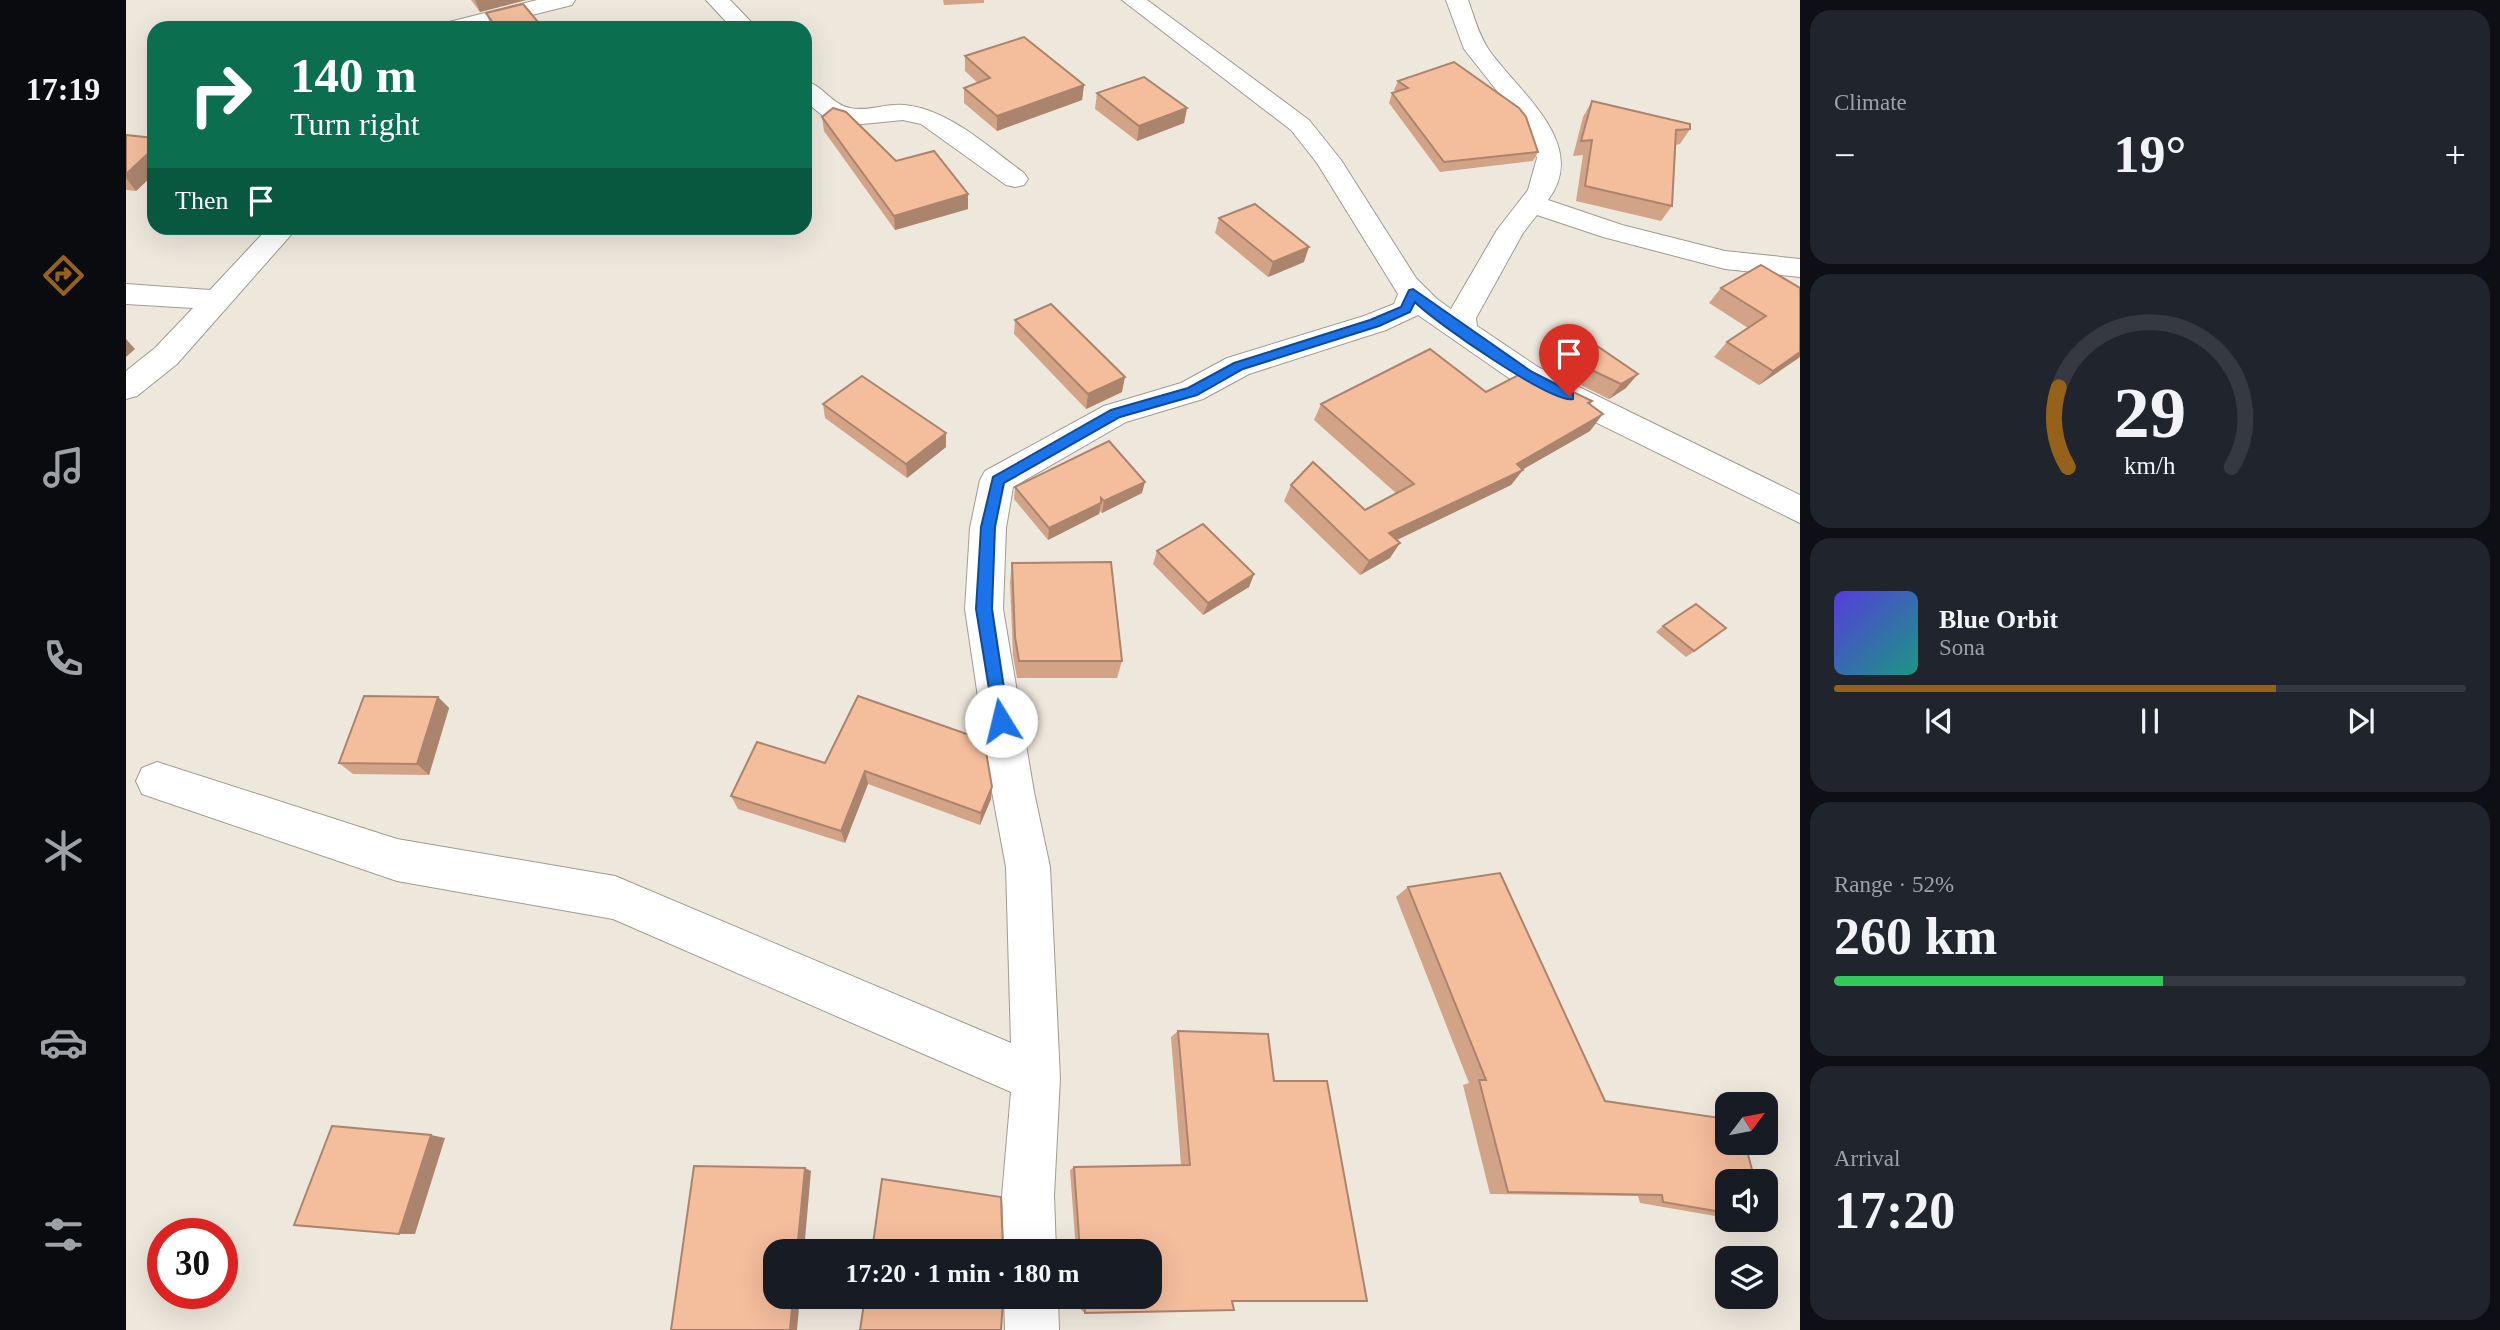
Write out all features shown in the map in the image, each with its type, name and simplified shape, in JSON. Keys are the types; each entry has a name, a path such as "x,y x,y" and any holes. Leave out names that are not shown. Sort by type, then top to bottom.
{"street":[{"path":"481,21 565,0"},
{"path":"717,0 738,21"},
{"path":"1133,0 1300,125 1328,160 1413,293 1426,306 1527,375 1800,510"},
{"path":"1457,0 1476,49 1536,124 1550,158 1541,191 1511,230 1461,318 1462,332"},
{"path":"812,94 832,111 852,117 903,112 930,119 1015,179"},
{"path":"1531,204 1613,231 1725,260 1800,268"},
{"path":"126,388 166,356 277,235"},
{"path":"1030,1239 1028,1196 1036,1078 1028,867 1013,792 984,609 988,527 998,480 1115,414 1192,391 1238,366 1375,323 1406,310 1413,293"},
{"path":"126,294 217,300"},
{"path":"157,781 397,860 615,898 1036,1078"},
{"path":"1031,1309 1032,1330"}],"building":[{"path":"523,4 537,21 492,21 486,13"},
{"path":"1024,37 1084,85 997,116 964,88 990,78 965,56"},
{"path":"1454,62 1519,108 1526,117 1538,152 1444,162 1392,93 1408,88 1398,81"},
{"path":"1144,77 1187,108 1139,126 1097,93"},
{"path":"1592,101 1690,124 1690,129 1676,130 1672,206 1585,186 1592,140 1581,141"},
{"path":"833,108 846,112 896,161 934,151 968,194 894,216 822,117"},
{"path":"126,135 147,137 147,154 126,174"},
{"path":"1255,204 1309,247 1273,262 1219,218"},
{"path":"1761,265 1800,288 1800,352 1773,371 1727,342 1766,316 1721,288"},
{"path":"1051,304 1125,377 1088,394 1015,320"},
{"path":"1587,339 1638,374 1621,384 1558,354"},
{"path":"1430,349 1486,392 1528,370 1592,401 1588,403 1603,414 1517,464 1523,470 1389,533 1400,543 1369,561 1291,485 1313,462 1365,510 1414,484 1321,404"},
{"path":"862,376 946,433 906,464 823,404"},
{"path":"1109,441 1145,482 1104,501 1101,498 1101,503 1049,528 1015,487"},
{"path":"1203,524 1254,574 1208,603 1157,551"},
{"path":"1111,562 1122,661 1019,661 1015,637 1012,563"},
{"path":"1696,604 1726,628 1694,651 1663,626"},
{"path":"364,696 438,697 417,764 339,763"},
{"path":"858,696 984,740 992,787 981,813 865,771 841,831 731,796 757,742 825,763"},
{"path":"1500,873 1605,1101 1715,1117 1715,1155 1748,1155 1752,1169 1715,1169 1715,1211 1663,1202 1662,1195 1508,1192 1479,1080 1486,1080 1408,887"},
{"path":"1178,1031 1268,1034 1274,1081 1327,1081 1367,1301 1232,1301 1234,1310 1085,1313 1085,1309 1162,1309 1162,1239 1079,1239 1074,1167 1190,1165"},
{"path":"332,1126 431,1135 399,1234 294,1225"},
{"path":"694,1166 805,1168 798,1239 763,1239 763,1309 792,1309 790,1330 671,1330"},
{"path":"882,1179 1001,1197 1003,1239 874,1239"},
{"path":"863,1309 1002,1309 1001,1330 860,1330"}],"route":[{"path":"1001,721 984,609 988,527 998,480 1018,468 1115,414 1192,391 1238,366 1375,323 1406,310 1413,293 1426,306 1527,375 1569,396"}]}
